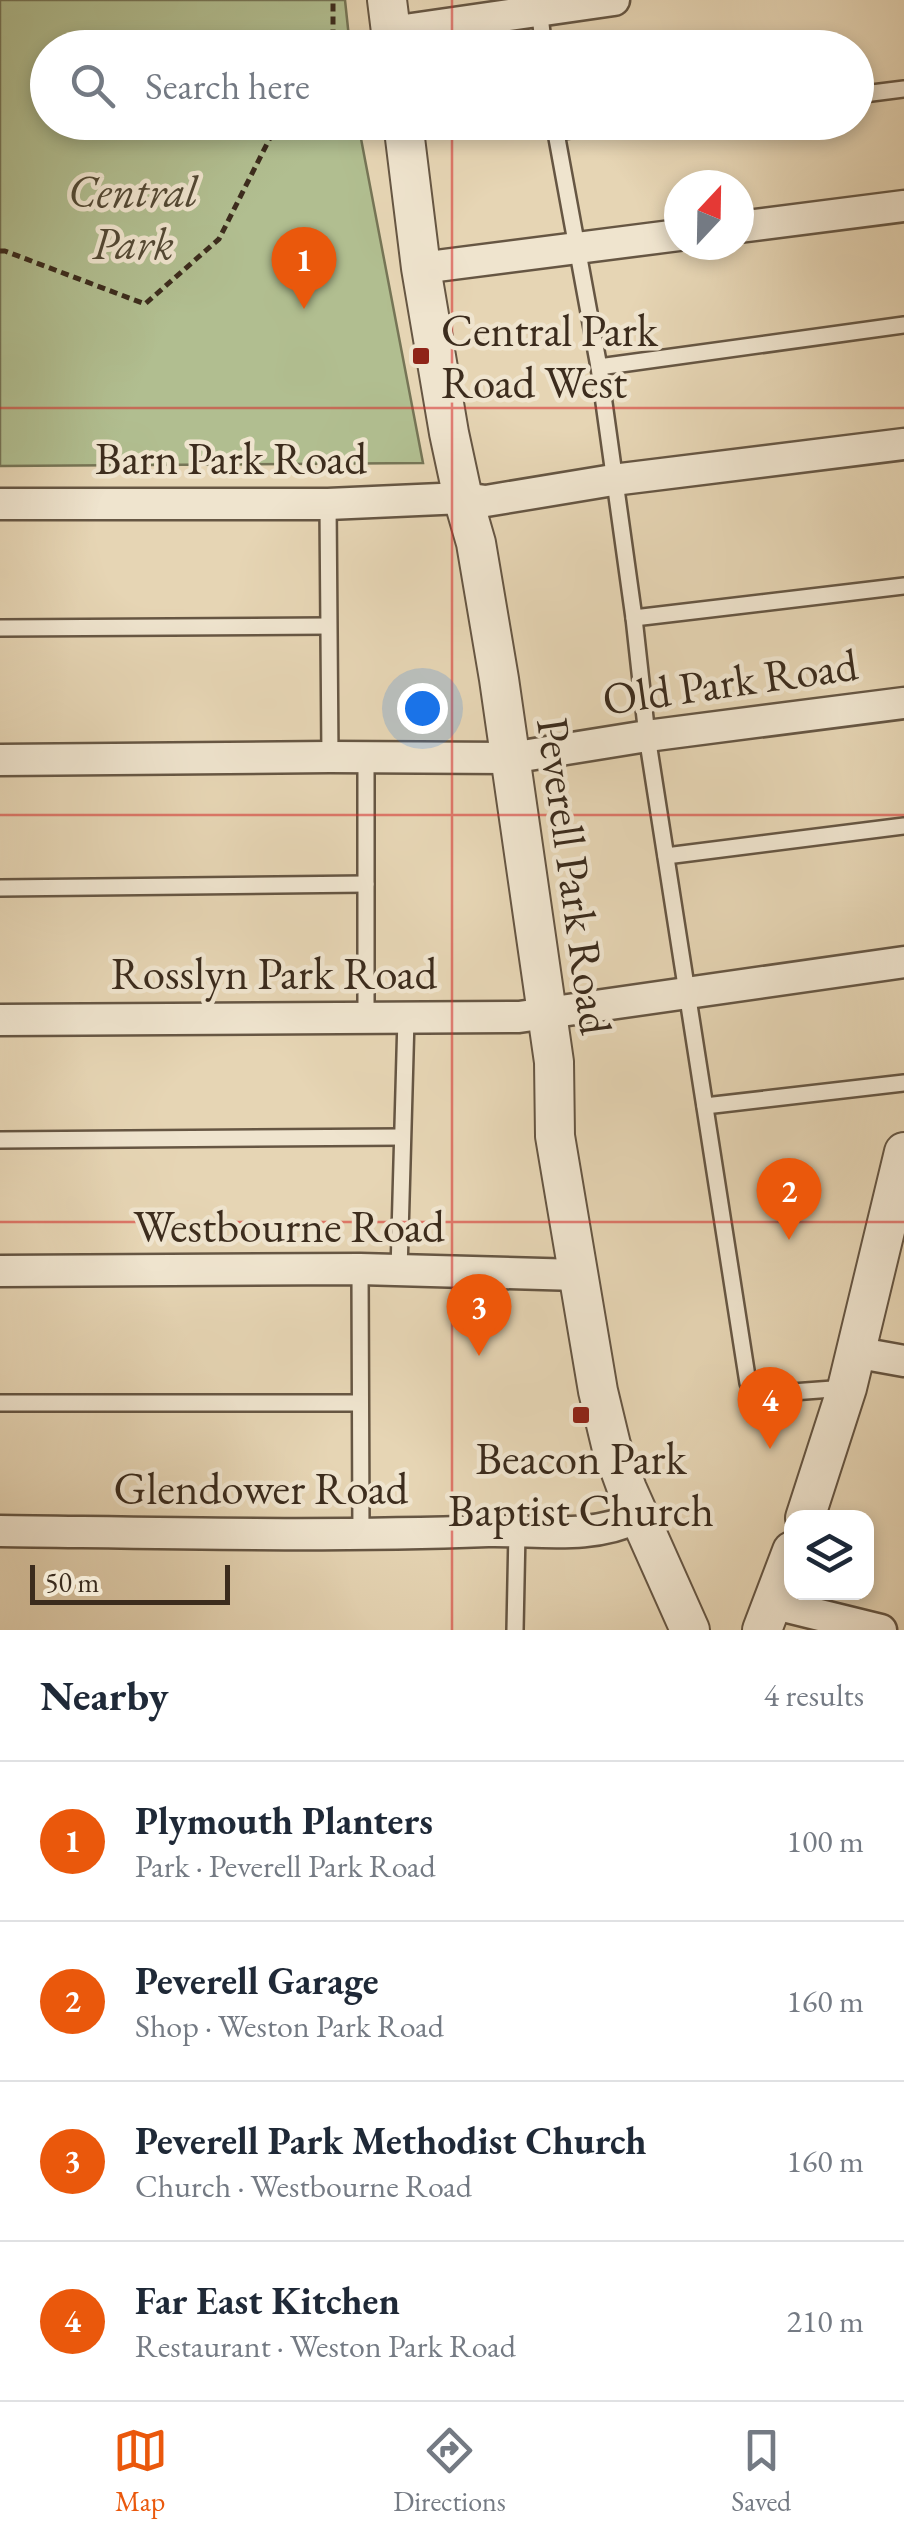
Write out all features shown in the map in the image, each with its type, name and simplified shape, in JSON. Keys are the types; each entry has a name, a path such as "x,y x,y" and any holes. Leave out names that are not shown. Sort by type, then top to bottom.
{"street":[{"path":"391,26 538,5 614,0"},
{"name":"Peverell Park Road","path":"405,140 421,268 449,433 476,543 500,680 554,1062 555,1136 602,1409 638,1516 690,1630"},
{"path":"754,225 904,206"},
{"path":"421,268 664,237"},
{"name":"Barn Park Road","path":"0,504 328,504 463,498 486,501 614,480 904,444"},
{"name":"Old Park Road","path":"0,760 510,758 904,703"},
{"name":"Rosslyn Park Road","path":"0,1020 518,1017 904,962"},
{"path":"807,1510 850,1370 904,1152"},
{"name":"Westbourne Road","path":"0,1270 360,1269 578,1275"},
{"path":"850,1370 904,1361"},
{"name":"Glendower Road","path":"0,1531 360,1536 518,1530 594,1532 620,1526 638,1516"},
{"path":"784,1571 766,1617 881,1630"}],"lane":[{"path":"538,5 541,30"},
{"path":"874,93 904,89"},
{"path":"556,140 599,367 647,736 748,1383 779,1393 850,1370"},
{"path":"599,367 904,325"},
{"path":"328,504 330,757"},
{"path":"634,618 904,586"},
{"path":"0,628 328,626"},
{"path":"366,757 366,1018"},
{"path":"666,856 904,826"},
{"path":"0,888 366,884"},
{"path":"400,1270 406,1018"},
{"path":"706,1106 904,1083"},
{"path":"0,1140 402,1138"},
{"path":"360,1269 360,1536"},
{"path":"0,1403 359,1403"},
{"path":"515,1630 518,1530"}],"path":[{"path":"333,0 333,30"},
{"path":"0,252 144,304 219,239 269,140"}],"green space":[{"name":"Central Park","path":"0,0 345,0 348,30 30,30 30,140 361,140 423,463 0,466"}],"place":[{"name":"Plymouth Planters","path":"304,309"},
{"name":"Central Park Road West","path":"421,356"},
{"name":"Peverell Garage","path":"789,1240"},
{"name":"Peverell Park Methodist Church","path":"479,1356"},
{"name":"Beacon Park Baptist Church","path":"581,1415"},
{"name":"Far East Kitchen","path":"770,1449"}]}
